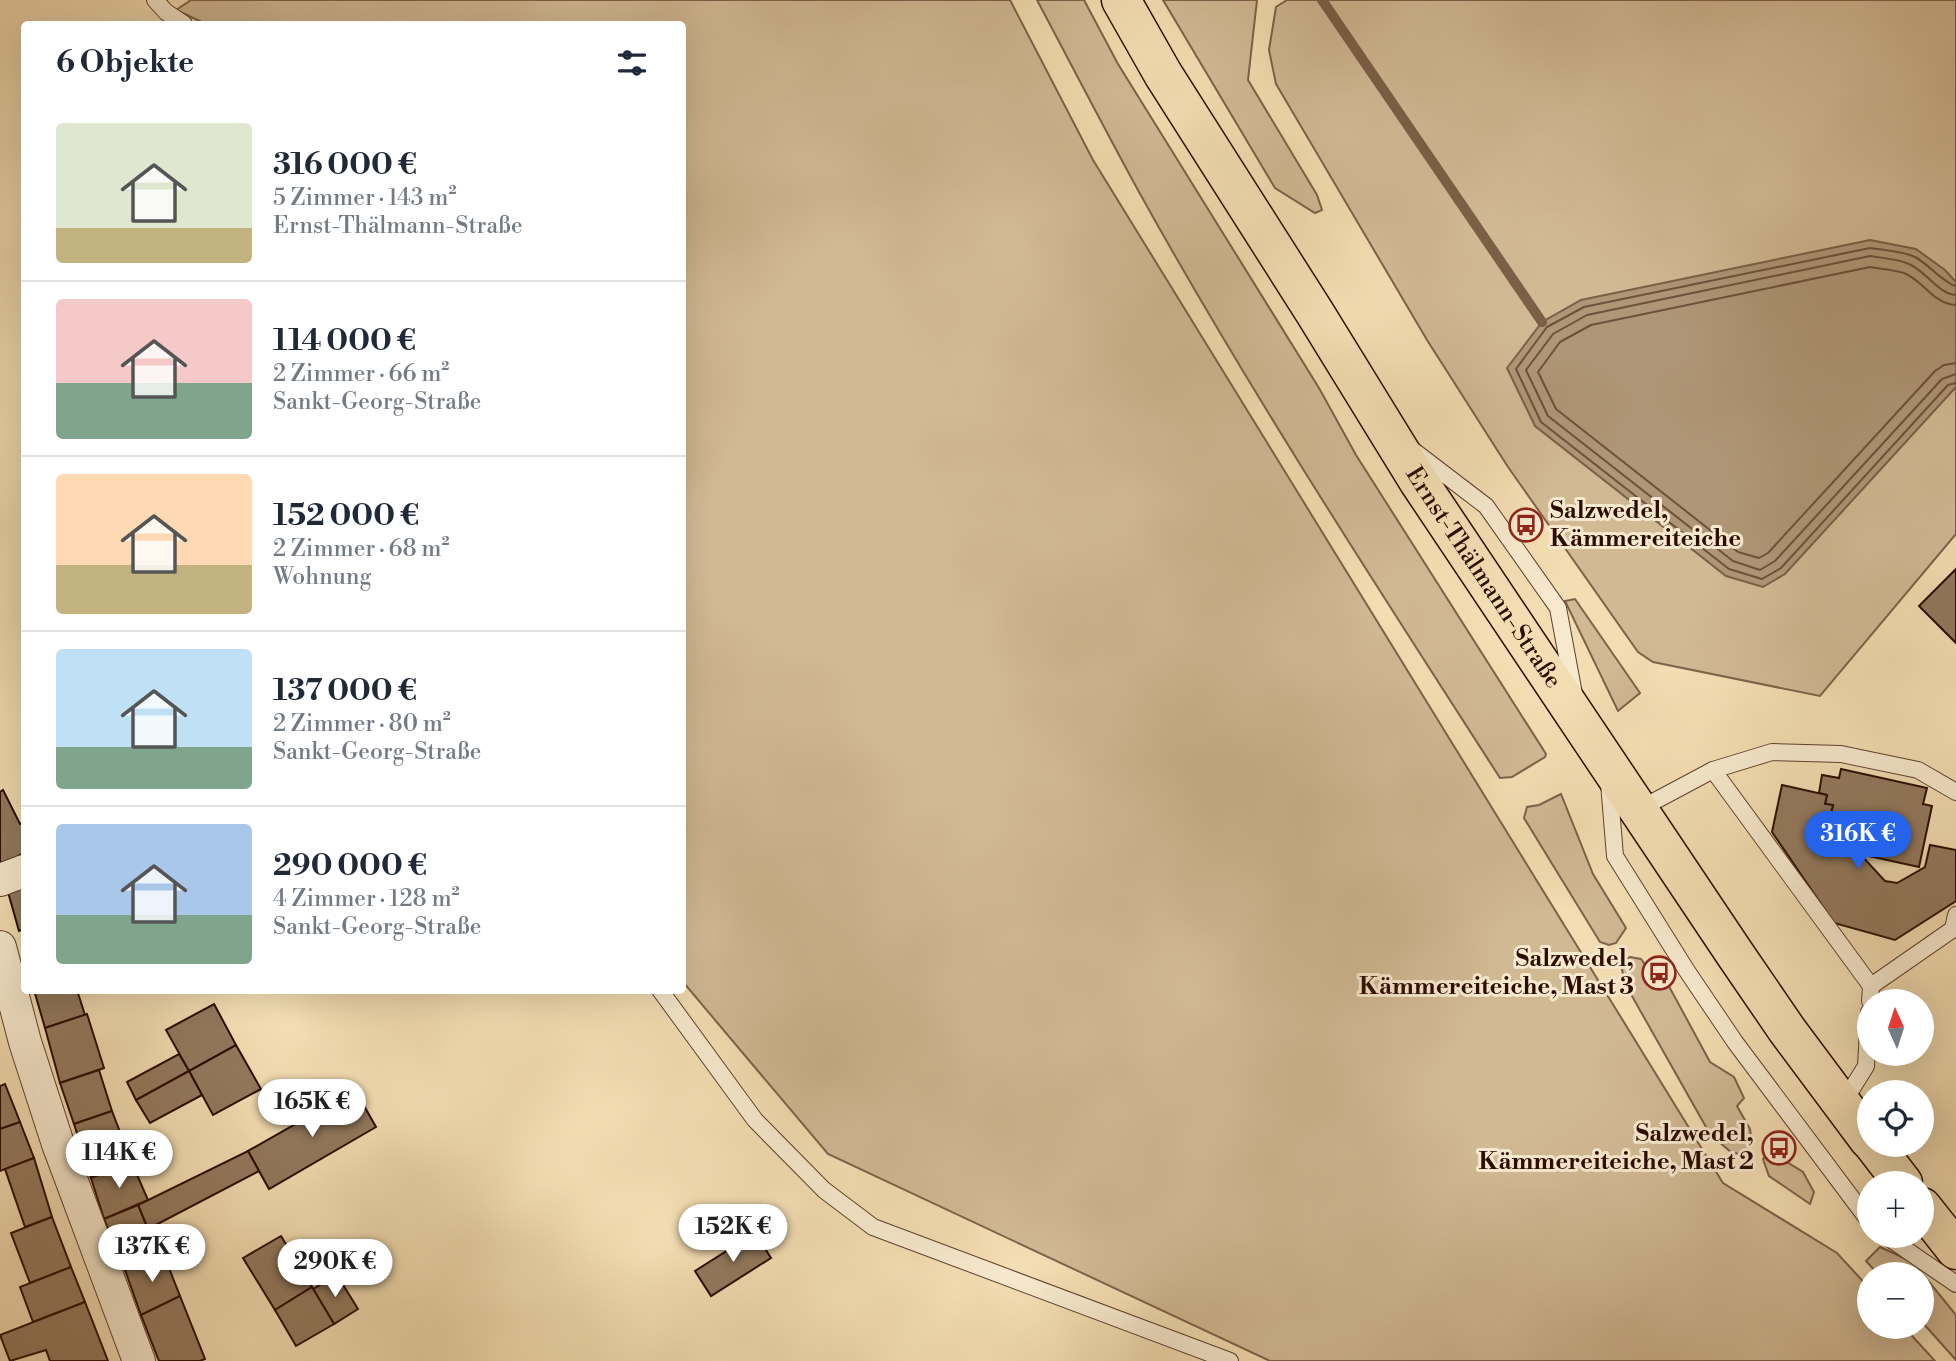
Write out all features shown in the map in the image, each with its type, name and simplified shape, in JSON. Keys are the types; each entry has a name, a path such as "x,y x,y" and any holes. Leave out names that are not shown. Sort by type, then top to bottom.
{"main road":[{"name":"Ernst-Thälmann-Straße","path":"1121,0 1163,74 1387,430 1579,724 1787,1030 1857,1124"},
{"path":"1882,1157 1893,1171"},
{"path":"1934,1222 1956,1250"}],"street":[{"path":"0,880 21,872"},
{"path":"0,947 24,1042 58,1144 139,1361"}],"lane":[{"path":"155,0 180,21"},
{"path":"1638,810 1713,770 1772,752 1841,754 1918,770 1956,792"},
{"path":"1607,766 1615,856 1686,971 1735,1042 1857,1205"},
{"path":"1713,770 1867,989"},
{"path":"1875,989 1953,929 1956,915"},
{"path":"663,994 755,1120 824,1190 873,1227 1230,1361"},
{"path":"1842,1105 1866,1066"},
{"path":"1904,1248 1956,1284"}],"shaded area":[{"path":"191,0 1010,0 1093,160 1723,1183 1837,1253 1857,1275 1857,1339 1915,1339 1935,1361 1270,1361 828,1154 686,986 686,21 200,21 176,10"},
{"path":"1037,0 1084,0 1118,64 1319,388 1356,455 1546,754 1545,757 1512,777 1500,778 1315,488 1225,341 1139,192"},
{"path":"1163,0 1257,0 1248,80 1317,195 1322,210 1315,213 1275,188"},
{"path":"1287,0 1956,0 1956,534 1820,696 1653,662 1638,652 1508,467 1427,340 1276,84 1269,50 1276,7"},
{"path":"1575,599 1640,693 1618,711 1565,601"},
{"path":"1561,794 1593,874 1626,928 1616,943 1609,945 1600,942 1524,818 1527,807 1539,805"},
{"path":"1630,957 1641,959 1651,973 1664,977 1710,1062 1734,1077 1744,1098 1737,1106 1750,1129 1752,1143 1743,1154 1732,1153 1710,1134 1624,982 1621,962"},
{"path":"1774,1154 1803,1172 1814,1192 1810,1204 1769,1176 1763,1159"},
{"path":"1882,1248 1913,1262 1867,1262"},
{"path":"1934,1288 1956,1315 1956,1360 1934,1335"}],"water":[{"path":"1870,240 1916,249 1945,270 1956,282 1956,387 1785,574 1763,587 1726,576 1535,426 1507,368 1542,322 1581,300"}],"building":[{"path":"1956,569 1956,643 1919,606"},
{"path":"1841,769 1927,788 1923,804 1932,806 1919,867 1860,854 1839,820 1840,815 1831,813 1833,805 1825,804 1827,795 1819,793 1822,775 1839,778"},
{"path":"1782,785 1827,795 1825,804 1833,805 1831,813 1840,815 1839,820 1860,854 1885,881 1897,883 1925,867 1930,845 1956,850 1956,901 1895,940 1834,923 1772,832"},
{"path":"3,790 21,824 21,855 0,866 0,792"},
{"path":"21,880 19,931 6,885"},
{"path":"35,994 78,994 85,1015 45,1028"},
{"path":"214,1004 236,1045 189,1071 166,1030"},
{"path":"87,1014 104,1068 60,1083 45,1028"},
{"path":"236,1045 261,1089 213,1115 189,1071"},
{"path":"179,1054 189,1071 136,1100 127,1082"},
{"path":"99,1070 112,1111 74,1124 60,1083"},
{"path":"189,1071 202,1095 150,1123 136,1100"},
{"path":"5,1084 20,1122 0,1129 0,1086"},
{"path":"355,1090 376,1127 269,1189 248,1151"},
{"path":"112,1111 131,1161 91,1178 74,1124"},
{"path":"20,1122 34,1158 0,1171 0,1129"},
{"path":"248,1151 259,1171 148,1229 138,1205"},
{"path":"34,1158 52,1217 25,1227 5,1169"},
{"path":"131,1161 148,1200 104,1219 91,1178"},
{"path":"138,1205 158,1255 125,1270 104,1219"},
{"path":"52,1217 71,1267 30,1283 11,1233"},
{"path":"755,1233 771,1258 711,1296 695,1271"},
{"path":"281,1236 312,1287 275,1310 243,1258"},
{"path":"163,1253 180,1296 141,1315 125,1270"},
{"path":"71,1267 85,1302 33,1322 20,1287"},
{"path":"337,1275 358,1309 334,1324 313,1289"},
{"path":"312,1287 334,1324 296,1346 275,1310"},
{"path":"180,1296 205,1359 159,1361 141,1315"},
{"path":"85,1302 108,1361 50,1361 46,1350 10,1361 0,1335"}],"waterway":[{"path":"1322,0 1542,322"}],"place":[{"name":"Salzwedel, Kämmereiteiche","path":"1526,525"},
{"name":"Salzwedel, Kämmereiteiche, Mast 3","path":"1659,973"},
{"name":"Salzwedel, Kämmereiteiche, Mast 2","path":"1779,1148"}]}
